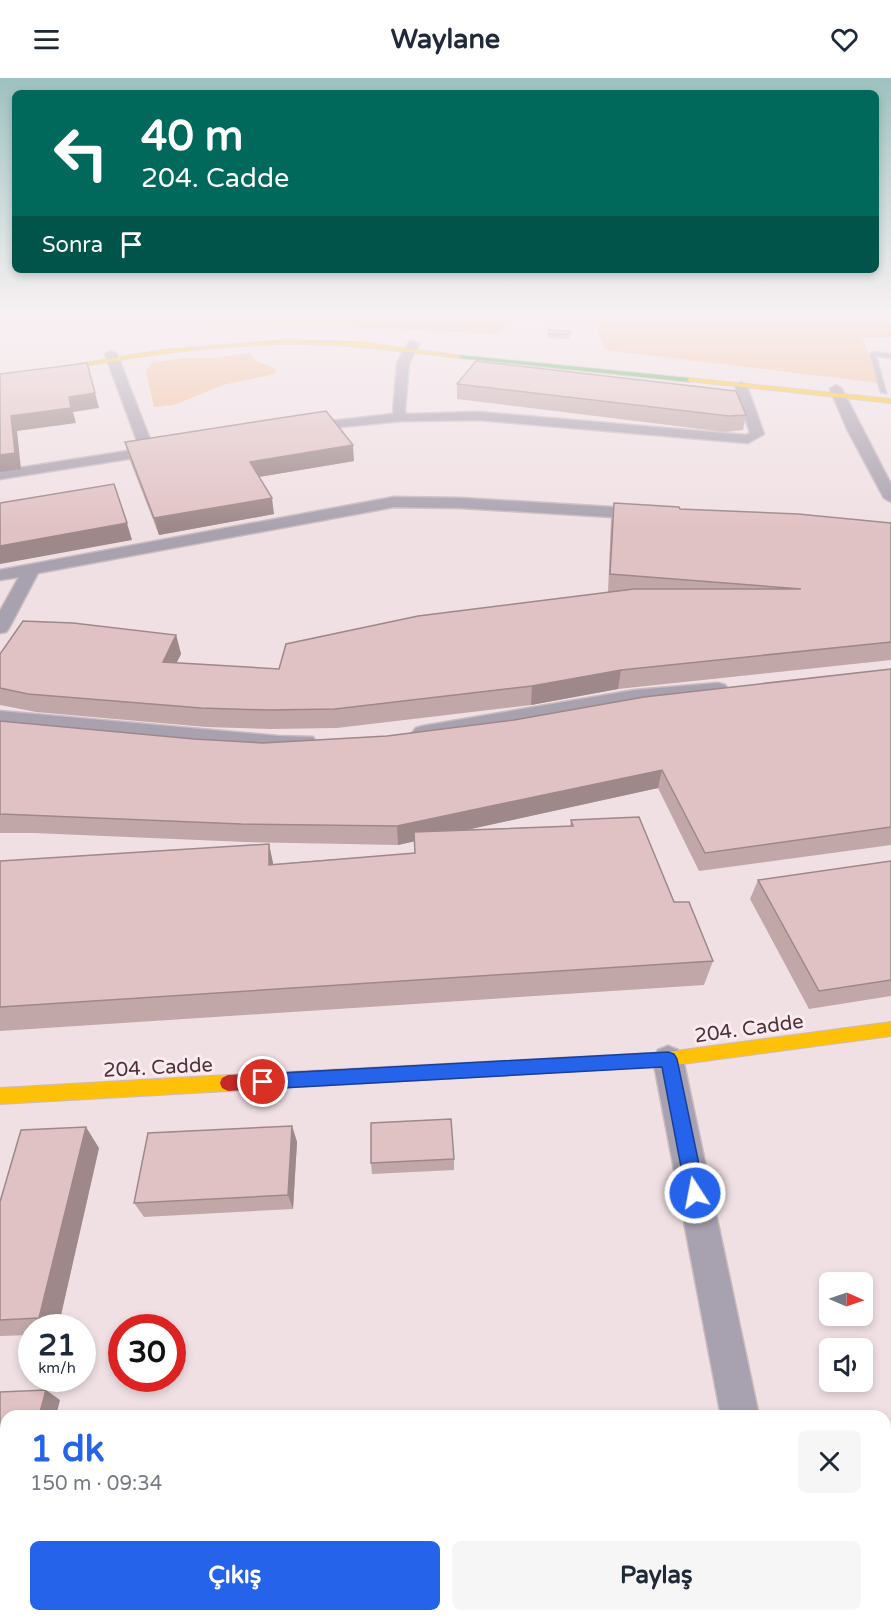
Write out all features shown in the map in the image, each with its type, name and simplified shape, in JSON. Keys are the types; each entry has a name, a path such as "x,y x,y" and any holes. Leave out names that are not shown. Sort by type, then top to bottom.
{"main road":[{"path":"741,386 889,395"},
{"path":"774,386 839,393"},
{"name":"204. Cadde","path":"0,1096 668,1059 891,1029"}],"street":[{"path":"123,386 148,452"},
{"path":"401,386 399,409 402,417"},
{"path":"285,431 366,419 479,416 748,439 757,434 741,386"},
{"path":"839,393 854,429 891,498"},
{"path":"0,475 171,448"},
{"path":"0,575 394,502 461,503 663,515"},
{"path":"0,628 31,570"},
{"path":"402,736 635,696 740,687"},
{"path":"0,717 278,743 323,741"},
{"path":"668,1059 739,1410"}],"shaded area":[{"path":"149,386 221,386 174,405 154,407"}],"building":[{"path":"0,386 93,386 95,393 69,397 71,408 11,416 15,453 0,455"},
{"path":"474,386 693,386 736,391 746,415 729,416"},
{"path":"326,411 353,445 250,462 272,498 154,518 125,442"},
{"path":"114,484 127,523 0,546 0,503"},
{"path":"614,503 679,507 680,509 798,514 891,523 891,642 621,670 532,686 335,709 201,708 28,694 0,688 0,654 23,621 73,623 176,635 163,662 279,669 286,644 418,616 634,589 801,589 610,574"},
{"path":"891,669 891,827 705,853 662,770 397,826 241,824 0,814 0,721 263,743 387,736 514,720 644,697"},
{"path":"639,817 674,902 689,902 713,961 0,1007 0,861 269,844 269,865 415,853 414,832 573,826 571,820"},
{"path":"891,861 891,980 819,991 758,880"},
{"path":"451,1119 454,1159 371,1163 371,1123"},
{"path":"292,1126 288,1195 134,1203 148,1133"},
{"path":"86,1127 40,1314 18,1314 18,1319 0,1320 0,1202 21,1130"},
{"path":"0,1392 45,1392 41,1410 0,1410"}],"traffic: slow":[{"path":"747,386 891,401"},
{"path":"614,1062 668,1059 891,1029"},
{"path":"0,1096 228,1083"}],"traffic: jam":[{"path":"228,1083 614,1062"}],"route":[{"path":"263,1082 668,1059 695,1193"}]}
